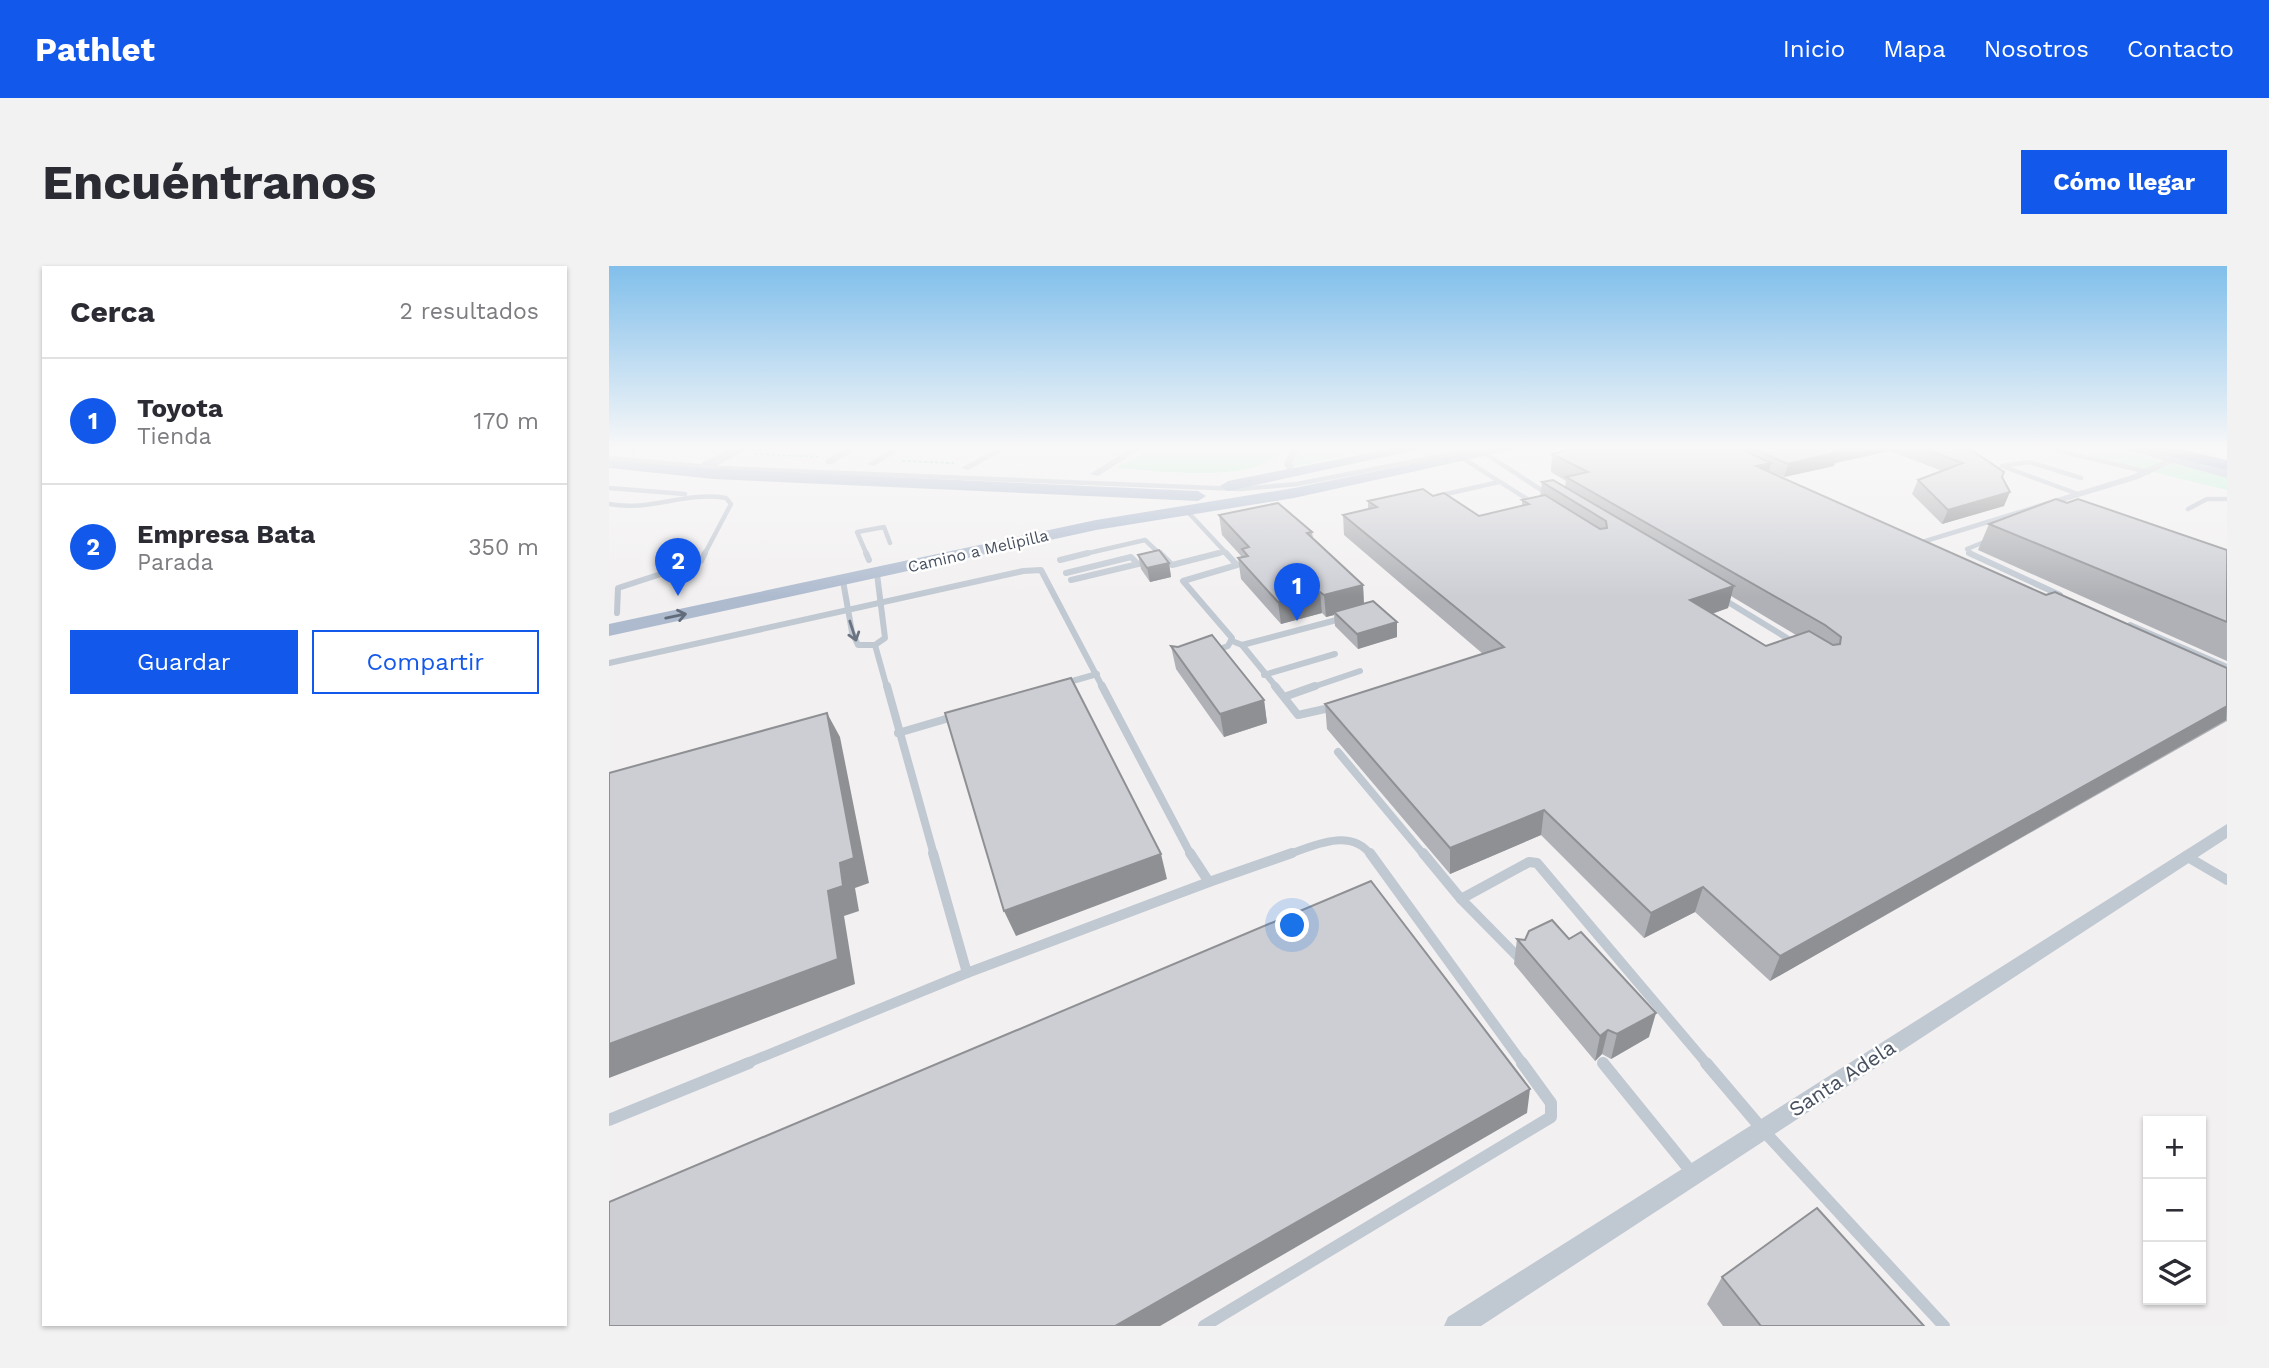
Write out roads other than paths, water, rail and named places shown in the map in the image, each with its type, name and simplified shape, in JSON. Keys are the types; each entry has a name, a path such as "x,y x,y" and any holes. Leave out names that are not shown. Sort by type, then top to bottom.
{"main road":[{"path":"1080,516 1093,508 1099,501 1097,497"},
{"path":"1143,497 1185,503"},
{"name":"Camino a Melipilla","path":"612,620 1096,525 1198,497"},
{"name":"Camino a Melipilla","path":"612,620 843,581 873,567 1080,516 1185,503 1276,497"}],"street":[{"path":"1913,544 2067,497"},
{"path":"1900,538 1925,550"},
{"name":"Santa Adela","path":"1457,1326 2227,830"}],"lane":[{"path":"609,504 632,506 686,497"},
{"path":"612,620 618,588 701,561 731,504 722,497"},
{"path":"1524,497 1545,510"},
{"path":"2188,509 2207,499 2227,499"},
{"path":"1183,580 1237,565 1185,503"},
{"path":"843,581 852,632 858,645 875,645 885,638 885,601 857,533 884,527 890,543"},
{"path":"2002,536 1967,549 1968,553 2073,601"},
{"path":"1060,560 1145,540 1172,565 1232,641 1242,645 1298,715 1345,704"},
{"path":"1172,565 1225,552"},
{"path":"1066,573 1131,557 1138,564"},
{"path":"1071,580 1164,558"},
{"path":"609,663 848,608 1023,571 1041,570 1194,860 1209,882"},
{"path":"1710,592 1804,648"},
{"path":"1242,645 1358,614"},
{"path":"2125,623 2227,667"},
{"path":"1204,655 1232,641"},
{"path":"875,645 967,973"},
{"path":"1264,675 1335,654"},
{"path":"1284,697 1360,671"},
{"path":"1058,686 1097,674"},
{"path":"898,733 965,713"},
{"path":"1338,752 1461,899 1519,958"},
{"path":"609,1120 967,973 1209,882 1327,841 1342,839 1365,846 1553,1110 1551,1117 1204,1326"},
{"path":"2186,856 2227,880"},
{"path":"1461,899 1529,862 1537,863 1762,1129 1944,1326"},
{"path":"1603,1063 1693,1174"}],"place":[{"name":"Empresa Bata","path":"678,596"},
{"name":"Toyota","path":"1297,621"}]}
